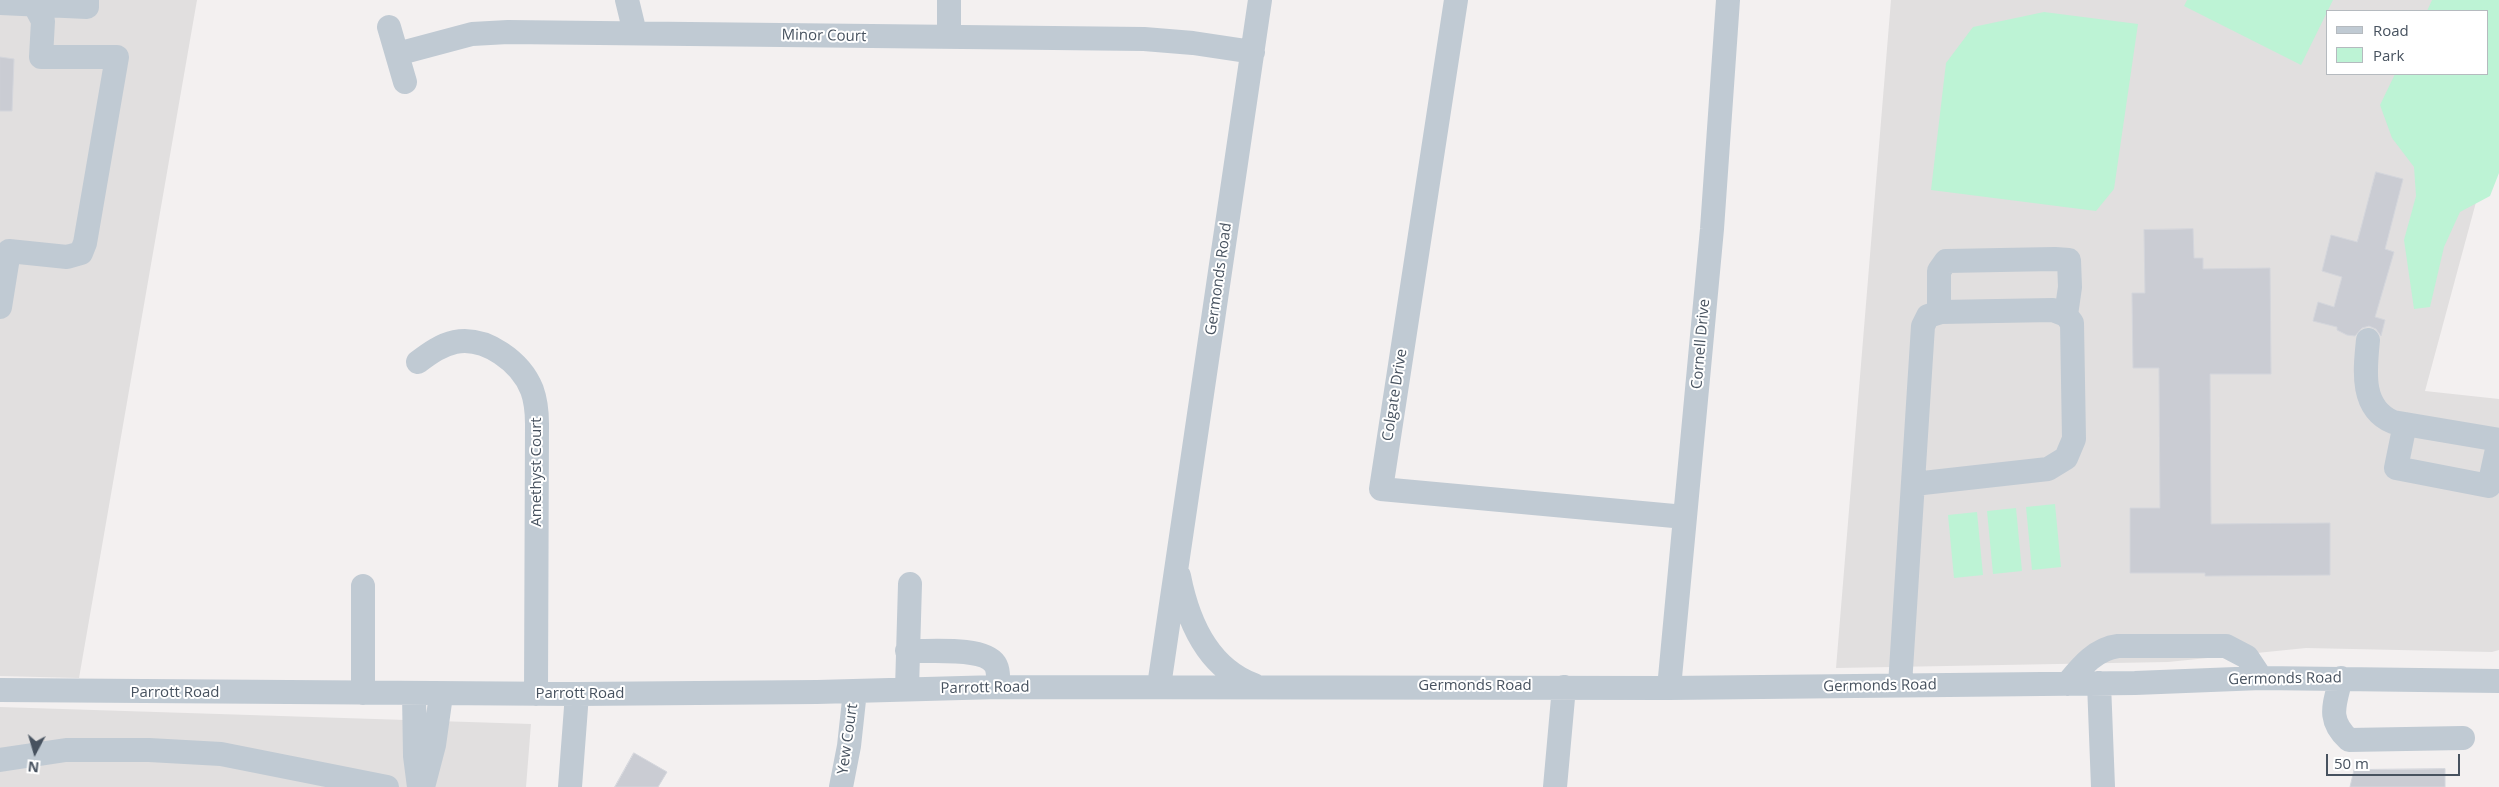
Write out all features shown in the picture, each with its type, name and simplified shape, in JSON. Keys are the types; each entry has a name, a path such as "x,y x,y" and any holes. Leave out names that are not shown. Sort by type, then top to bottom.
{"street":[{"path":"0,3 34,2 87,7 87,0"},
{"path":"627,0 635,33"},
{"path":"948,37 949,0"},
{"name":"Germonds Road","path":"1260,0 1159,686 1669,688 2067,684 2261,678 2499,681"},
{"name":"Colgate Drive","path":"1456,0 1381,489 1685,517"},
{"name":"Cornell Drive","path":"1669,688 1712,229 1728,0"},
{"path":"0,308 9,252 67,257 81,253 85,243 117,58 41,57 43,21 34,2"},
{"path":"390,27 405,82"},
{"name":"Minor Court","path":"397,54 453,38 484,33 635,33 1152,40 1253,52"},
{"path":"1939,312 1939,271 1946,261 2055,259 2070,260 2070,287 2066,314"},
{"path":"1900,685 1924,326 1928,316 1939,312 2053,310 2066,314 2072,323 2074,439 2066,458 2048,469 1914,484"},
{"path":"2368,340 2366,372 2369,398 2378,414 2393,422 2405,424 2499,440 2489,486 2396,468 2405,424"},
{"name":"Amethyst Court","path":"418,362 443,346 465,341 475,342 506,357 523,373 532,391 537,424 536,694"},
{"name":"Germonds Road","path":"1177,558 1187,607 1205,645 1231,673 1261,687"},
{"path":"907,690 910,584"},
{"path":"362,694 363,586"},
{"path":"2067,684 2089,659 2104,650 2118,646 2226,646 2247,657 2261,678"},
{"path":"908,651 976,652 995,663 998,687"},
{"path":"2341,678 2333,716 2339,731 2349,740 2463,738"},
{"path":"2099,683 2103,787"},
{"name":"Parrott Road","path":"0,690 577,694 1159,686"},
{"path":"1555,787 1564,687"},
{"name":"Yew Court","path":"841,787 849,746 854,691"},
{"path":"414,694 415,756 421,787"},
{"path":"421,787 434,745 441,694"},
{"path":"570,787 577,694"},
{"path":"0,760 66,750 149,750 222,754 387,787"}],"shaded area":[{"path":"0,0 197,0 79,678 0,676"},
{"path":"1891,0 2499,0 2499,117 2425,391 2499,399 2499,650 2492,652 2306,648 2168,662 1836,668"},
{"path":"0,707 531,724 526,787 0,787"}],"green space":[{"path":"2187,0 2333,0 2328,10 2326,10 2326,14 2301,65 2184,6"},
{"path":"2432,0 2499,0 2499,173 2490,196 2460,212 2444,247 2430,307 2414,309 2404,240 2416,196 2414,167 2392,138 2380,105 2395,75 2489,75 2489,10 2427,10"},
{"path":"2044,12 2138,24 2114,189 2096,211 1931,190 1946,63 1973,27"},
{"path":"2055,504 2061,567 2032,570 2026,507"},
{"path":"2016,508 2022,571 1993,574 1987,511"},
{"path":"1977,512 1983,575 1954,578 1948,515"}],"building":[{"path":"0,57 14,59 12,111 0,111"},
{"path":"2376,172 2403,179 2385,249 2394,252 2375,317 2385,320 2381,336 2376,329 2369,326 2362,328 2355,336 2347,335 2337,330 2337,327 2313,321 2318,302 2334,307 2342,277 2322,271 2331,235 2357,242"},
{"path":"2193,229 2194,258 2203,258 2203,269 2270,268 2271,374 2210,374 2211,524 2330,523 2330,575 2205,576 2205,573 2130,573 2130,508 2160,508 2159,368 2133,368 2132,293 2145,293 2144,230"},
{"path":"634,753 667,772 658,787 615,787"},
{"path":"2445,769 2445,787 2350,787 2354,770"}]}
